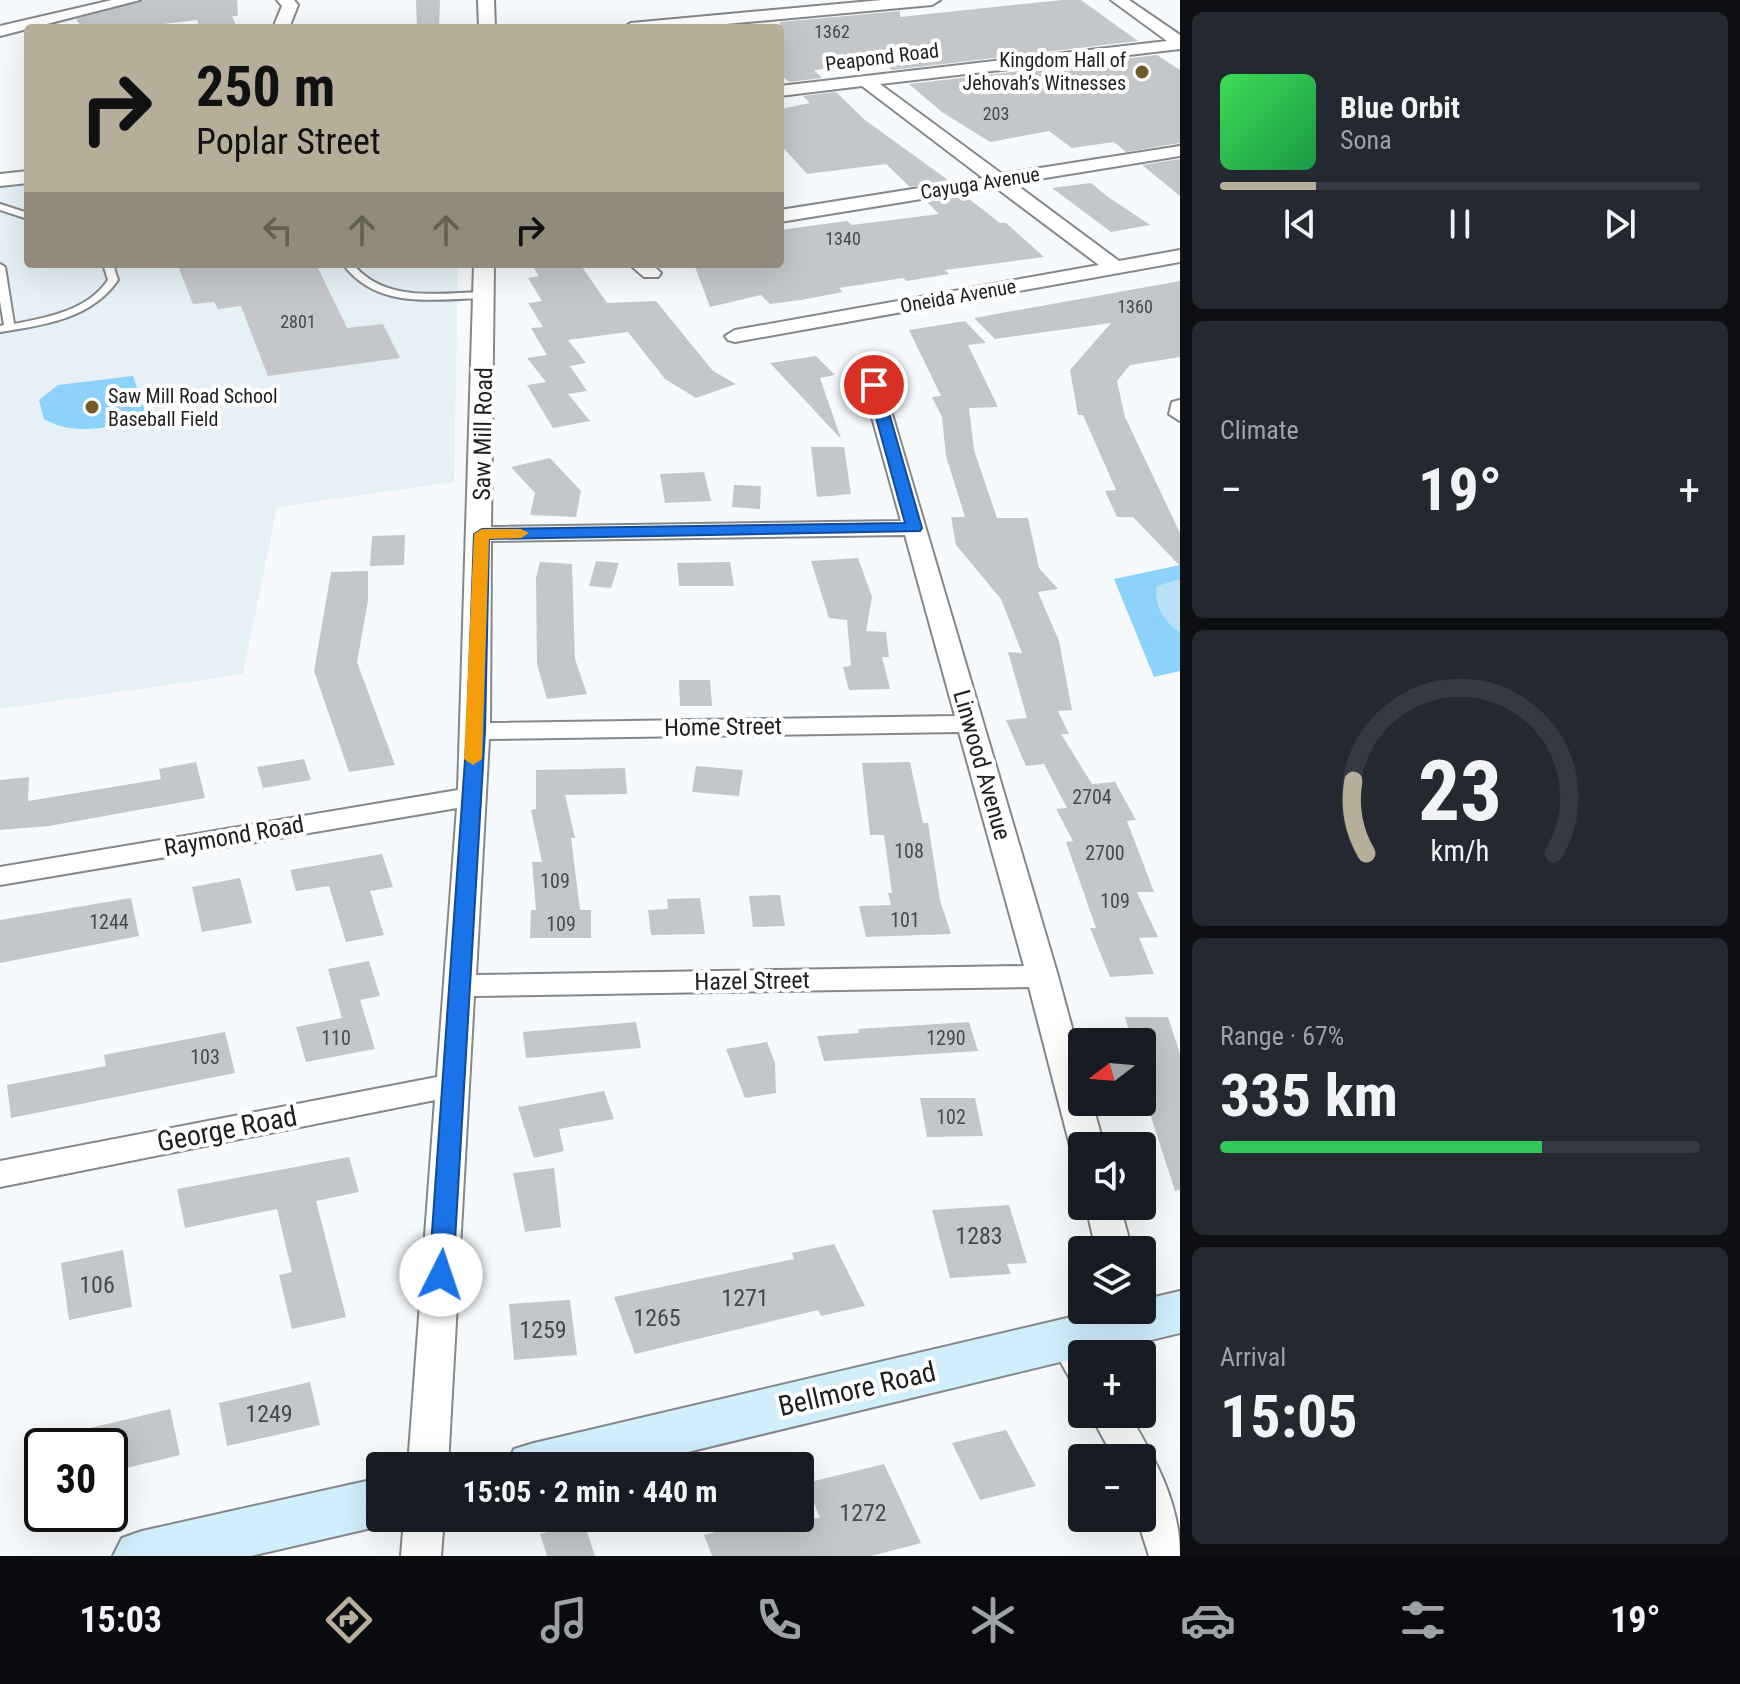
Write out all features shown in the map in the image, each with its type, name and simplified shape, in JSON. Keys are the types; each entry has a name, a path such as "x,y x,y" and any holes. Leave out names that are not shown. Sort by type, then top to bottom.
{"main road":[{"name":"Bellmore Road","path":"1098,1340 1130,1324"},
{"name":"Bellmore Road","path":"600,1452 1068,1353"},
{"path":"142,1556 366,1505"}],"street":[{"path":"30,24 132,0"},
{"path":"283,24 290,5 285,0"},
{"path":"486,0 487,24"},
{"path":"651,24 691,16 778,16 932,0"},
{"path":"1119,0 1180,43"},
{"path":"0,31 24,25"},
{"name":"Peapond Road","path":"784,91 1180,43"},
{"path":"865,81 1116,268"},
{"name":"Cayuga Avenue","path":"784,215 1180,151"},
{"path":"0,180 24,177"},
{"name":"Oneida Avenue","path":"735,336 1180,256"},
{"name":"Saw Mill Road","path":"429,1452 461,986 469,797 476,731 482,534 484,268"},
{"name":"Linwood Avenue","path":"874,385 1083,1132"},
{"path":"1180,407 1180,414"},
{"path":"482,534 914,528"},
{"name":"Home Street","path":"476,731 970,724"},
{"name":"Raymond Road","path":"0,876 469,797"},
{"name":"Hazel Street","path":"461,986 1042,976"},
{"name":"George Road","path":"0,1174 454,1085"},
{"path":"1156,1516 1169,1556"},
{"path":"421,1556 423,1532"}],"lane":[{"path":"2,212 24,215"},
{"path":"0,267 4,328 93,302 107,293 113,280 109,268"},
{"path":"350,268 354,276 370,287 407,294 484,295"}],"shaded area":[{"path":"24,185 24,268 458,268 454,482 277,507 243,674 0,709 0,188"},
{"name":"Saw Mill Road School Baseball Field","path":"133,376 146,414 108,426 81,429 56,425 44,419 39,400 58,385"},
{"path":"1180,565 1180,671 1154,677 1114,579"},
{"path":"1180,579 1180,633 1161,612 1156,593 1157,586"}],"building":[{"path":"143,0 237,0 238,16 232,16 235,24 198,24 197,20 164,24 79,24 76,19"},
{"path":"416,0 440,0 439,24 417,24"},
{"path":"1081,0 1138,41 892,70 883,63 814,70 822,78 789,82 784,78 784,24 780,22 900,11 900,17"},
{"path":"1157,55 1180,70 1180,143 1126,152 1114,142 1072,148 1049,131 990,142 942,112 909,84"},
{"path":"836,92 865,120 948,180 910,187 886,164 807,174 784,148 784,108 810,103 803,96"},
{"path":"1180,159 1180,196 1142,165"},
{"path":"1091,183 1150,225 1111,232 1052,188"},
{"path":"964,195 1000,223 1006,223 1044,257 945,270 949,274 907,281 903,278 839,288 843,292 801,300 770,304 761,295 710,307 695,268 784,268 784,229 939,214 926,201"},
{"path":"179,268 318,268 347,328 383,324 400,358 268,376 241,306 218,309 214,302 193,304"},
{"path":"534,268 583,268 607,303 656,301 713,371 736,384 696,398 665,379 628,332 568,340 586,363 570,366 587,391 568,394 590,421 553,428 527,385 546,382 527,358 547,355 531,328 543,327 528,303 542,301 528,278 539,276"},
{"path":"1180,281 1180,357 1130,365 1117,381 1125,417 1180,533 1180,566 1133,517 1117,517 1105,491 1116,490 1083,415 1078,415 1070,370 1111,323 995,339 974,318"},
{"path":"965,321 986,343 968,345 998,407 969,408 974,450 997,518 1028,518 1039,568 1058,589 1038,592 1059,641 1072,710 1058,711 1069,734 1061,734 1092,784 1115,782 1136,820 1127,821 1154,892 1137,892 1158,937 1139,938 1154,974 1110,977 1090,928 1096,928 1066,842 1073,841 1056,809 1067,808 1044,764 1026,766 1006,720 1027,718 1008,652 1022,653 1001,599 956,545 951,517 965,517 946,456 942,417 932,397 941,396 909,330"},
{"path":"816,356 835,375 820,378 841,439 770,363"},
{"path":"811,447 844,447 851,494 817,497"},
{"path":"550,458 581,491 576,517 530,515 535,493 511,467"},
{"path":"704,472 711,501 665,503 660,474"},
{"path":"734,485 761,486 760,509 732,507"},
{"path":"405,535 404,565 370,566 372,536"},
{"path":"858,558 872,597 866,631 886,632 889,657 882,657 890,689 849,690 843,667 851,666 847,620 829,618 811,561"},
{"path":"596,561 619,563 611,588 589,586"},
{"path":"540,562 572,564 575,659 587,694 547,699 537,664 536,578"},
{"path":"730,562 734,586 679,586 677,563"},
{"path":"368,571 368,601 357,662 395,765 349,772 314,671 331,572"},
{"path":"679,680 710,680 712,706 680,706"},
{"path":"304,759 311,780 263,788 257,767"},
{"path":"196,762 205,798 49,826 0,830 0,780 29,777 28,801 161,779 159,769"},
{"path":"910,762 923,823 928,823 940,900 951,934 866,937 859,906 891,905 888,893 892,893 884,835 870,835 862,763"},
{"path":"696,766 743,770 739,796 692,792"},
{"path":"625,768 627,794 565,795 575,838 571,838 580,910 591,910 591,938 530,938 531,910 536,910 532,862 542,862 531,810 536,809 536,770"},
{"path":"382,854 393,887 370,891 384,935 346,942 329,886 296,891 290,870"},
{"path":"240,878 252,923 202,932 192,887"},
{"path":"780,895 785,926 753,927 749,896"},
{"path":"131,898 139,936 0,963 0,920"},
{"path":"700,898 705,934 651,935 648,910 668,909 667,899"},
{"path":"369,961 380,996 360,1000 375,1049 306,1062 296,1027 342,1018 328,969"},
{"path":"1125,1017 1168,1017 1180,1054 1180,1190 1175,1191 1151,1116 1156,1116 1156,1028 1128,1028"},
{"path":"636,1022 641,1048 526,1058 523,1032"},
{"path":"969,1022 978,1051 824,1061 817,1036 859,1033 858,1029"},
{"path":"225,1032 235,1073 11,1118 7,1085 106,1066 104,1055"},
{"path":"767,1042 775,1063 776,1093 745,1098 726,1049"},
{"path":"604,1091 614,1119 559,1129 564,1151 534,1158 518,1107"},
{"path":"920,1098 975,1098 983,1136 927,1137"},
{"path":"349,1157 359,1192 316,1201 346,1317 292,1329 279,1275 292,1272 277,1209 185,1228 177,1189"},
{"path":"554,1168 561,1227 525,1232 513,1173"},
{"path":"1009,1205 1027,1263 1007,1264 1011,1274 950,1278 932,1210"},
{"path":"834,1244 865,1306 821,1316 818,1310 635,1354 614,1297 794,1259 792,1253"},
{"path":"123,1250 132,1307 69,1320 61,1263"},
{"path":"570,1300 577,1355 514,1360 509,1304"},
{"path":"310,1382 320,1425 227,1446 219,1403"},
{"path":"170,1409 180,1455 128,1468 128,1428 90,1428"},
{"path":"1006,1430 1036,1486 980,1500 952,1443"},
{"path":"884,1464 921,1543 871,1556 712,1556 704,1535 716,1532 814,1532 814,1518 820,1518 814,1503 814,1481"},
{"path":"587,1532 595,1556 547,1556 540,1534"}],"slow traffic":[{"path":"473,759 482,534 521,533"}],"place":[{"name":"Kingdom Hall of Jehovah’s Witnesses","path":"1142,72"},
{"name":"Saw Mill Road School Baseball Field","path":"92,407"}],"route":[{"path":"441,1275 461,986 469,797 476,731 482,534 914,528 874,385"}]}
